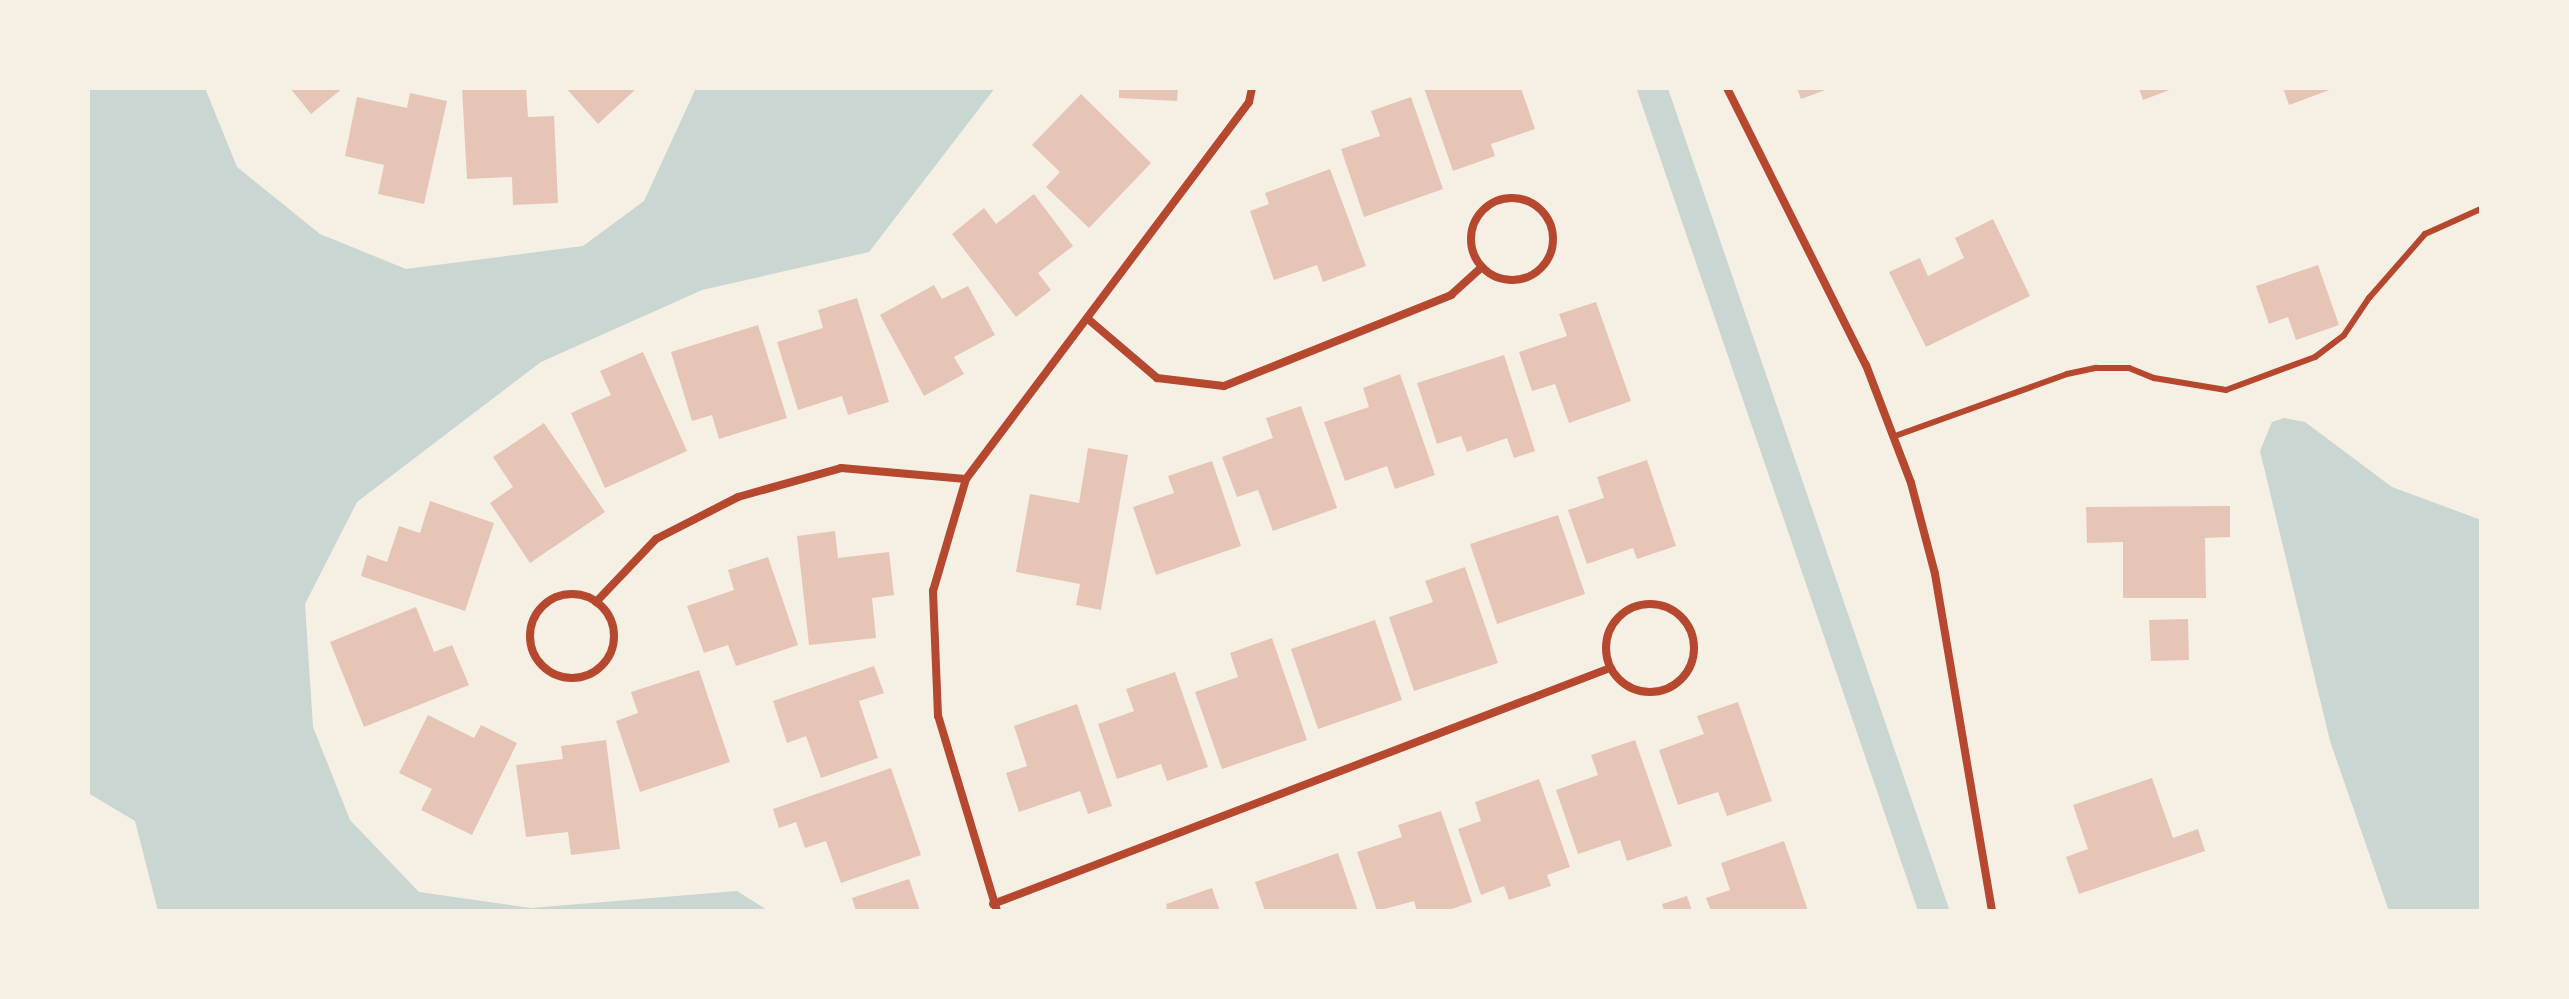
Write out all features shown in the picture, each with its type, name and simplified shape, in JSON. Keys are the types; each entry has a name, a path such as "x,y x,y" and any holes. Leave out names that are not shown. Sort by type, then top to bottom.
{"street":[{"path":"1252,88 1249,102 966,479 933,591 938,716 995,907 1610,668"},
{"path":"1727,88 1866,365 1895,436 1923,522 1935,574 1992,911"},
{"path":"1507,198 1532,204 1542,211 1549,222 1552,247 1539,270 1529,277 1504,280 1482,267 1471,244 1476,219 1484,209 1507,198"},
{"path":"1088,319 1157,378 1224,386 1451,295 1482,267"},
{"path":"596,602 656,539 738,497 841,468 966,479"},
{"path":"571,594 596,602 605,611 614,636 606,660 597,670 572,678 547,670 538,661 529,636 537,611 546,602 571,594"},
{"path":"1658,604 1683,617 1691,629 1695,642 1690,669 1670,688 1657,693 1630,688 1610,668 1606,654 1611,627 1631,608 1658,604"}],"lane":[{"path":"1895,436 2067,374 2096,368 2129,368 2154,378 2226,390 2315,357 2344,335 2369,298 2425,234 2481,209"}],"shaded area":[{"path":"88,88 205,88 237,167 320,234 406,269 583,246 644,201 696,88 995,88 869,252 702,290 541,362 357,502 305,604 313,727 350,820 419,892 531,908 737,891 769,911 158,911 135,821 88,793"},
{"path":"2284,418 2305,422 2392,487 2481,520 2481,911 2389,911 2330,741 2260,451 2272,422"}],"building":[{"path":"290,88 343,88 311,114"},
{"path":"462,88 526,88 528,117 554,116 558,203 513,205 512,177 467,179"},
{"path":"566,88 637,88 598,124"},
{"path":"1119,88 1178,88 1177,101 1119,98"},
{"path":"1424,88 1521,88 1535,129 1491,144 1495,156 1453,171"},
{"path":"1797,88 1831,88 1801,99"},
{"path":"2139,88 2175,88 2143,100"},
{"path":"2283,88 2335,88 2289,105"},
{"path":"410,93 447,101 424,204 378,194 384,165 345,156 357,97 407,108"},
{"path":"1081,94 1151,163 1089,228 1046,187 1060,172 1032,145"},
{"path":"1411,97 1443,189 1364,217 1341,149 1380,136 1371,111"},
{"path":"1330,169 1366,266 1323,282 1317,265 1274,280 1250,211 1269,204 1265,193"},
{"path":"1034,194 1073,246 1038,273 1051,290 1016,317 952,234 984,208 996,224"},
{"path":"1993,219 2030,296 1926,347 1889,272 1920,258 1928,276 1964,258 1955,238"},
{"path":"2318,265 2339,325 2296,340 2288,317 2269,324 2256,286"},
{"path":"934,285 942,299 968,286 995,335 954,357 964,374 924,396 880,315"},
{"path":"857,298 889,402 848,415 842,396 798,410 777,342 823,328 818,310"},
{"path":"1596,302 1631,401 1569,423 1555,384 1532,391 1519,352 1567,336 1559,314"},
{"path":"758,325 787,418 719,439 712,415 692,421 671,352"},
{"path":"643,352 687,451 605,488 571,413 611,395 600,371"},
{"path":"1504,355 1535,451 1514,458 1507,438 1467,452 1461,436 1437,444 1417,383"},
{"path":"1400,374 1435,475 1395,489 1387,466 1345,481 1324,422 1369,407 1363,388"},
{"path":"1301,406 1337,508 1273,531 1258,490 1237,497 1222,457 1273,438 1266,418"},
{"path":"544,423 605,512 530,563 490,503 513,487 493,457"},
{"path":"1088,448 1128,455 1101,610 1076,605 1080,584 1016,572 1030,494 1079,503"},
{"path":"1647,460 1676,546 1637,559 1633,548 1587,564 1568,510 1604,498 1597,477"},
{"path":"1212,461 1241,546 1156,575 1133,507 1174,493 1168,476"},
{"path":"430,501 494,523 465,611 361,576 367,555 387,562 399,526 420,533"},
{"path":"2230,506 2230,537 2205,538 2206,598 2123,598 2123,542 2087,543 2086,507"},
{"path":"1558,515 1585,594 1497,624 1470,544"},
{"path":"835,531 838,558 889,552 894,595 872,598 876,638 809,645 797,536"},
{"path":"768,557 798,645 736,666 728,645 704,653 687,606 734,590 728,570"},
{"path":"1465,567 1498,663 1414,691 1389,617 1433,602 1425,581"},
{"path":"416,607 434,652 452,645 469,685 364,727 330,642"},
{"path":"2188,619 2189,660 2151,661 2149,620"},
{"path":"1375,620 1402,700 1318,729 1291,649"},
{"path":"1272,638 1307,740 1222,769 1195,692 1238,677 1230,653"},
{"path":"874,666 884,693 859,701 878,758 821,778 806,736 787,743 773,701"},
{"path":"699,670 730,762 640,792 616,721 638,713 631,692"},
{"path":"1175,672 1208,767 1167,781 1161,764 1117,779 1098,724 1134,711 1126,689"},
{"path":"1738,702 1772,801 1727,816 1718,792 1678,805 1659,750 1704,734 1697,716"},
{"path":"1077,704 1112,806 1088,814 1080,791 1019,812 1006,773 1027,766 1014,726"},
{"path":"428,715 474,738 481,725 517,743 472,835 421,810 432,789 399,773"},
{"path":"606,740 620,849 571,855 568,832 526,837 516,765 563,759 561,746"},
{"path":"1635,740 1672,846 1627,861 1620,840 1578,854 1556,790 1598,775 1591,755"},
{"path":"891,768 921,855 841,883 826,841 805,848 796,822 779,828 773,809"},
{"path":"2152,778 2173,838 2198,829 2205,851 2079,894 2066,857 2088,849 2073,805"},
{"path":"1539,779 1570,867 1547,875 1551,886 1509,900 1504,886 1481,895 1458,829 1481,821 1475,802"},
{"path":"1441,811 1472,902 1446,911 1417,911 1414,901 1377,911 1357,852 1402,837 1398,825"},
{"path":"1784,841 1808,911 1711,911 1706,898 1730,890 1721,863"},
{"path":"1338,853 1358,911 1265,911 1255,882"},
{"path":"909,879 920,911 856,911 852,898"},
{"path":"1212,888 1220,911 1161,911 1167,908 1166,904"},
{"path":"1687,896 1692,911 1664,911 1662,904"}],"waterway":[{"path":"1652,88 1934,911"}]}
